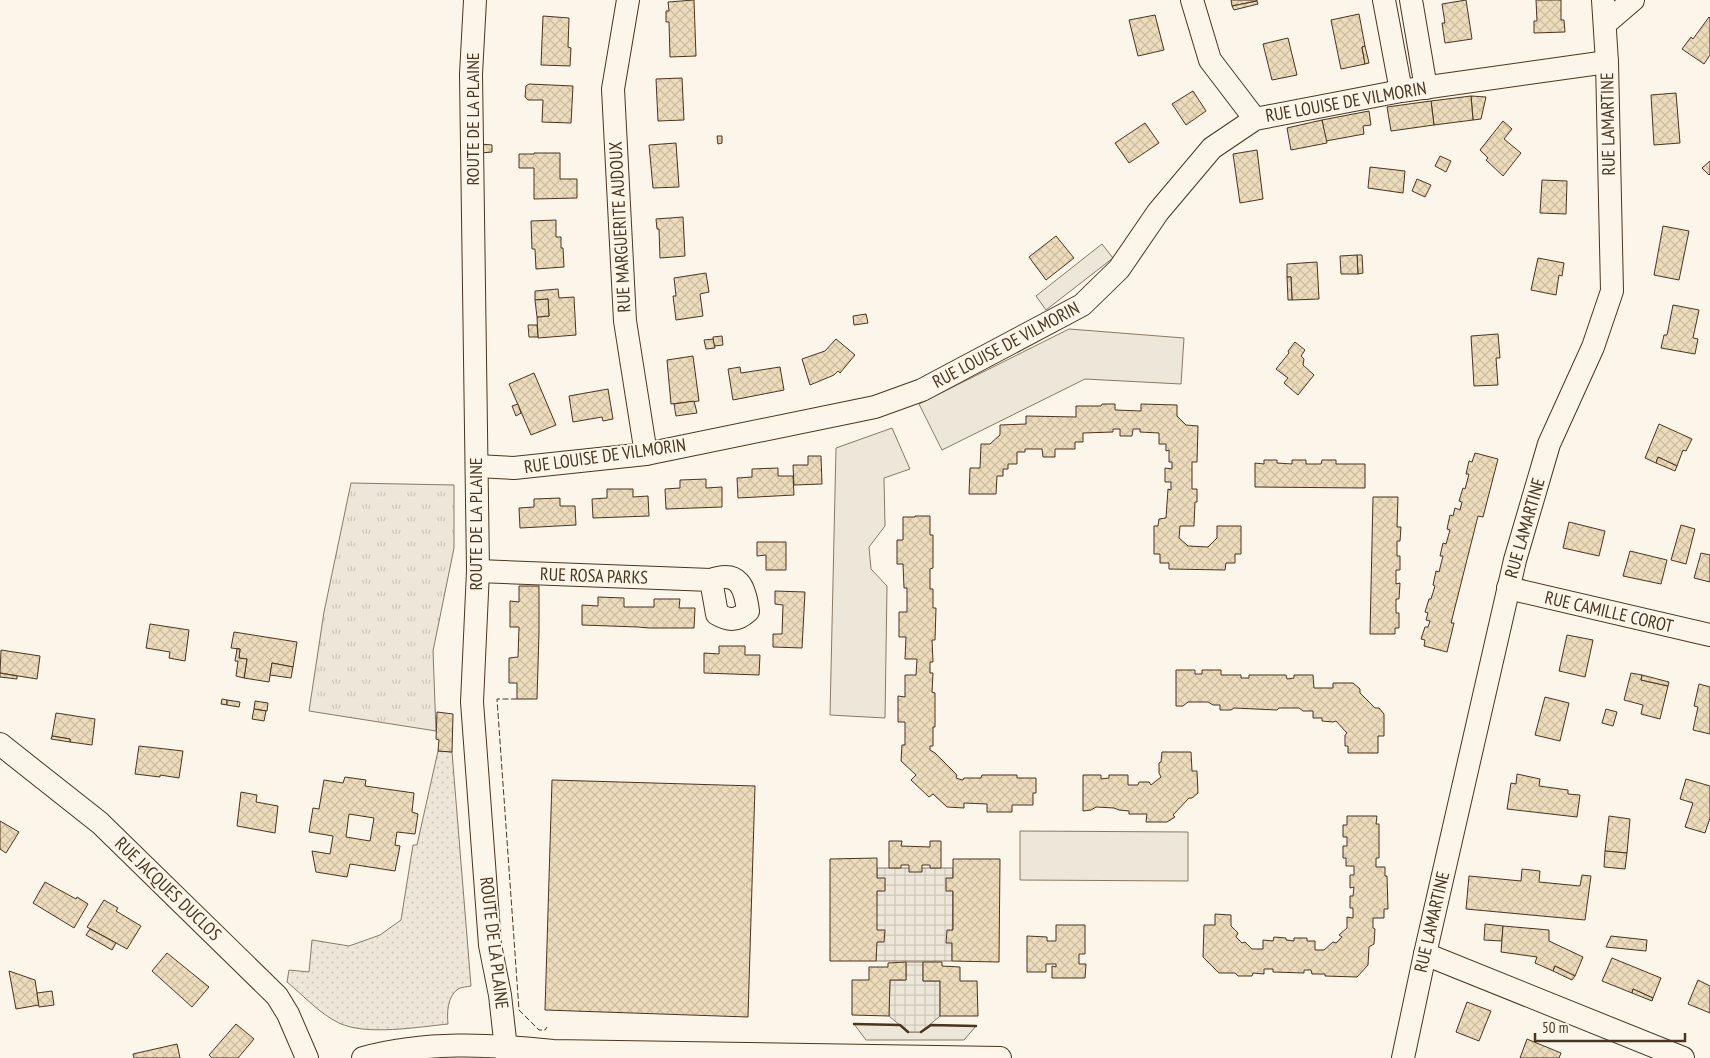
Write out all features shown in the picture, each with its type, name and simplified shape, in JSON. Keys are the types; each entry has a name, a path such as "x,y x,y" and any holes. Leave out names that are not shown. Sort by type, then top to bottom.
{"street":[{"name":"ROUTE DE LA PLAINE","path":"475,0 471,74 478,571 472,702 490,945 500,995 507,1052"},
{"name":"RUE MARGUERITE AUDOUX","path":"628,0 613,89 625,321 646,454"},
{"path":"1192,0 1210,60 1255,119"},
{"path":"1384,0 1402,91"},
{"path":"1412,0 1426,88"},
{"name":"RUE LAMARTINE","path":"1402,1058 1424,954 1515,560 1549,444 1594,347 1612,291 1607,62 1603,0"},
{"path":"1605,24 1633,0"},
{"name":"RUE LOUISE DE VILMORIN","path":"477,466 514,468 646,454 875,407 900,399 922,390 1082,305 1119,269 1158,212 1212,148 1255,119 1402,91 1607,62"},
{"name":"RUE ROSA PARKS","path":"478,571 711,580"},
{"name":"RUE CAMILLE COROT","path":"1508,588 1710,636"},
{"name":"RUE JACQUES DUCLOS","path":"0,744 100,824 277,996 288,1014 307,1058"},
{"path":"1424,954 1684,1058"},
{"path":"362,1058 385,1052 461,1044 507,1052 553,1051 1000,1058"}],"green space":[{"path":"351,483 454,485 454,548 433,651 436,731 309,711 324,612"},
{"path":"438,751 452,752 471,986 462,987 454,992 448,1010 448,1024 392,1030 350,1027 325,1015 287,982 289,970 309,972 312,940 349,946 380,935 401,920 413,845 417,845"}],"shaded area":[{"path":"1102,244 1113,258 1046,310 1036,296"},
{"path":"1069,329 1184,338 1181,384 1085,379 942,450 919,404"},
{"path":"892,428 910,469 884,478 885,526 869,547 871,569 887,586 885,718 830,715 836,448"},
{"path":"1020,831 1188,832 1188,881 1020,880"},
{"path":"877,868 953,868 952,961 876,961"},
{"path":"906,962 923,962 923,981 940,981 940,1016 921,1032 908,1032 889,1016 890,980 906,980"},
{"path":"854,1024 900,1025 908,1032 921,1032 931,1025 976,1026 964,1040 866,1040"}],"building":[{"path":"694,0 696,56 670,57 669,22 666,22 666,11 669,11 668,2"},
{"path":"1231,0 1257,0 1257,1 1232,6"},
{"path":"1466,0 1472,39 1445,43 1442,23 1445,23 1442,4"},
{"path":"1536,0 1561,0 1561,20 1564,20 1565,32 1534,33 1534,21 1537,21"},
{"path":"1257,1 1258,4 1234,10 1232,6"},
{"path":"1359,14 1365,46 1362,47 1365,64 1341,69 1331,20"},
{"path":"1155,15 1164,50 1138,56 1129,20"},
{"path":"543,16 569,18 568,47 571,48 570,66 541,65"},
{"path":"1709,17 1710,55 1704,64 1682,49 1691,37 1693,39"},
{"path":"1288,38 1297,75 1272,80 1263,44"},
{"path":"1365,46 1369,63 1365,64 1362,47"},
{"path":"682,78 684,120 658,121 656,79"},
{"path":"529,84 573,86 571,123 542,122 543,100 528,100 525,97 526,86"},
{"path":"1193,91 1206,111 1186,125 1172,104"},
{"path":"1676,93 1680,143 1654,145 1651,95"},
{"path":"1471,96 1486,97 1481,119 1473,120"},
{"path":"1471,96 1473,120 1434,125 1431,101"},
{"path":"1431,101 1434,125 1391,131 1387,107"},
{"path":"1369,111 1371,125 1363,126 1364,134 1326,141 1322,120"},
{"path":"1322,120 1327,143 1291,150 1287,128"},
{"path":"1503,121 1512,129 1504,139 1521,153 1503,176 1486,160 1488,158 1480,150"},
{"path":"1145,123 1159,143 1129,163 1115,143"},
{"path":"717,136 722,136 722,143 718,144"},
{"path":"676,143 679,187 653,188 649,145"},
{"path":"481,144 492,145 492,152 481,153"},
{"path":"1257,150 1263,199 1240,203 1233,154"},
{"path":"560,153 560,179 577,179 577,198 534,199 534,168 519,168 519,154"},
{"path":"1440,156 1451,161 1446,172 1435,166"},
{"path":"1710,161 1710,174 1709,175 1702,168"},
{"path":"1370,167 1405,171 1403,193 1368,188"},
{"path":"1417,179 1431,185 1425,197 1412,191"},
{"path":"1542,180 1567,181 1566,214 1540,213"},
{"path":"683,217 685,256 660,258 659,229 657,229 656,219"},
{"path":"556,220 556,237 561,237 564,267 536,269 535,249 532,249 531,221"},
{"path":"1663,226 1689,231 1679,280 1654,275"},
{"path":"1056,236 1074,258 1046,280 1029,257"},
{"path":"1357,255 1362,255 1363,273 1358,274"},
{"path":"1357,255 1358,274 1341,274 1340,256"},
{"path":"1538,258 1564,263 1562,276 1559,275 1556,295 1531,290"},
{"path":"1317,262 1319,299 1292,300 1291,277 1287,277 1287,264"},
{"path":"706,273 709,292 700,294 703,316 676,320 673,296 676,296 674,278"},
{"path":"1287,277 1291,277 1292,300 1288,300"},
{"path":"558,289 559,298 574,297 576,335 538,338 537,317 549,316 548,299 535,300 535,291"},
{"path":"548,299 549,316 537,317 535,300"},
{"path":"1673,305 1699,310 1693,338 1698,339 1695,354 1661,348 1664,335 1667,335"},
{"path":"866,314 868,323 854,325 853,316"},
{"path":"528,325 537,325 538,337 529,337"},
{"path":"1498,334 1500,358 1496,358 1498,385 1474,386 1471,336"},
{"path":"722,336 723,345 714,346 713,337"},
{"path":"713,339 715,348 706,349 704,340"},
{"path":"836,339 855,355 840,373 838,371 834,375 810,385 802,359 825,351"},
{"path":"1295,342 1305,350 1301,356 1304,359 1303,365 1314,375 1298,395 1284,383 1288,378 1276,369"},
{"path":"693,356 699,401 671,404 667,360"},
{"path":"740,367 741,373 780,367 784,390 733,400 728,369"},
{"path":"534,373 556,425 531,435 509,384"},
{"path":"608,389 613,419 603,421 602,417 573,422 569,396"},
{"path":"694,401 697,413 676,416 674,404"},
{"path":"518,404 521,413 516,416 512,406"},
{"path":"1102,404 1115,404 1115,410 1141,411 1141,404 1177,405 1177,416 1186,425 1198,426 1197,462 1192,462 1192,489 1197,489 1194,526 1180,526 1179,538 1188,546 1208,547 1217,538 1217,526 1241,526 1241,554 1235,554 1235,563 1226,563 1225,570 1169,569 1169,563 1160,563 1160,554 1154,554 1154,526 1158,526 1159,519 1166,518 1168,489 1171,490 1171,482 1165,482 1165,468 1172,469 1172,462 1169,462 1169,450 1166,451 1166,444 1159,444 1159,433 1140,432 1140,429 1133,429 1132,436 1120,436 1120,429 1113,429 1113,432 1083,433 1083,442 1075,442 1075,449 1055,449 1055,457 1043,457 1042,449 1025,449 1025,452 1017,452 1017,464 1008,464 1008,469 1003,469 1003,476 997,476 996,494 969,494 970,468 980,468 981,444 990,444 1000,435 1000,425 1026,424 1026,416 1076,417 1076,406 1101,406"},
{"path":"1659,424 1692,439 1686,451 1683,450 1677,466 1658,457 1656,463 1645,458"},
{"path":"1475,453 1498,459 1483,517 1478,516 1451,623 1454,623 1447,652 1424,646 1425,640 1421,639 1425,627 1428,627 1430,621 1426,620 1428,613 1425,612 1435,586 1433,585 1436,571 1439,572 1443,556 1440,556 1443,543 1446,544 1450,530 1447,529 1450,515 1453,516 1455,508 1460,510 1462,502 1459,501 1469,474 1466,474 1469,461 1472,462"},
{"path":"808,456 821,456 822,484 794,485 793,465 808,465"},
{"path":"1658,457 1677,466 1675,471 1656,463"},
{"path":"1264,460 1277,460 1277,463 1292,464 1292,460 1306,460 1306,464 1321,464 1322,460 1336,460 1336,464 1365,464 1365,488 1255,487 1255,463 1264,464"},
{"path":"778,468 778,476 793,476 794,495 738,498 737,478 752,477 752,469"},
{"path":"706,479 706,488 722,487 722,507 666,509 665,489 680,488 680,480"},
{"path":"607,489 633,489 633,497 648,496 649,516 593,518 592,499 607,498"},
{"path":"1373,497 1398,497 1397,527 1401,527 1400,541 1397,541 1397,556 1400,556 1400,570 1396,570 1396,584 1400,583 1399,599 1396,599 1396,613 1399,613 1399,628 1395,628 1395,634 1370,634"},
{"path":"560,498 560,506 575,506 576,525 520,528 519,508 534,507 534,499"},
{"path":"930,516 930,535 933,535 933,568 930,569 930,589 933,589 933,608 936,608 935,640 932,640 933,662 930,662 930,673 933,673 932,692 935,693 935,727 933,727 933,746 930,746 930,750 959,779 981,778 982,775 1017,775 1017,778 1036,778 1036,793 1033,793 1033,805 1012,805 1012,812 987,812 987,804 964,803 964,808 947,807 933,794 929,797 911,780 916,775 901,761 902,745 905,745 905,722 898,722 898,696 905,697 905,675 916,675 917,659 905,659 906,637 899,637 899,612 907,612 907,588 904,588 903,564 897,564 897,540 903,540 903,517"},
{"path":"1569,522 1605,531 1599,556 1563,548"},
{"path":"1681,525 1695,529 1686,564 1671,560"},
{"path":"757,542 786,542 786,570 766,570 766,555 757,556"},
{"path":"1630,551 1667,560 1661,584 1623,576"},
{"path":"1701,553 1710,555 1710,582 1694,578"},
{"path":"519,586 539,586 537,699 517,699 517,683 509,683 509,658 518,657 519,627 510,627 510,601 519,602"},
{"path":"775,591 805,592 802,648 773,647 773,634 782,634 783,605 775,604"},
{"path":"598,597 624,598 624,607 654,607 654,599 680,599 679,608 695,608 694,628 582,625 582,605 598,606"},
{"path":"150,624 189,630 185,661 169,658 170,652 146,648"},
{"path":"234,632 297,642 293,667 272,663 269,682 244,678 247,659 239,658 240,649 231,648"},
{"path":"1567,635 1593,640 1585,677 1559,671"},
{"path":"719,646 745,646 745,655 760,655 759,675 704,673 704,653 719,654"},
{"path":"237,649 240,649 239,658 247,659 244,678 236,676 238,661 235,661"},
{"path":"1,650 40,656 37,679 0,673"},
{"path":"272,663 293,667 291,678 270,675"},
{"path":"1176,670 1195,670 1195,674 1202,674 1202,670 1221,670 1221,675 1241,675 1241,678 1249,678 1249,675 1286,675 1287,679 1294,678 1294,675 1313,675 1314,688 1333,688 1333,683 1353,683 1375,708 1379,708 1384,714 1384,736 1378,736 1378,753 1348,753 1348,746 1345,746 1345,735 1347,733 1336,721 1322,721 1322,718 1313,718 1313,711 1303,711 1299,708 1279,708 1277,710 1234,708 1231,710 1220,710 1220,705 1213,705 1208,702 1188,702 1183,706 1176,706"},
{"path":"0,673 17,676 17,679 0,677"},
{"path":"1631,673 1642,675 1641,680 1668,686 1660,719 1641,714 1643,705 1624,700"},
{"path":"1642,675 1669,682 1668,686 1641,680"},
{"path":"1699,684 1710,687 1710,734 1693,730 1698,707 1694,706"},
{"path":"1545,697 1569,703 1560,741 1535,735"},
{"path":"222,699 227,700 227,705 221,704"},
{"path":"227,700 240,702 239,707 227,705"},
{"path":"255,701 268,703 267,711 254,709"},
{"path":"254,709 266,711 264,721 252,719"},
{"path":"1606,709 1617,712 1613,726 1602,723"},
{"path":"437,712 453,714 452,752 438,751 439,740 436,739"},
{"path":"56,713 95,719 92,745 70,742 70,739 52,736"},
{"path":"52,736 70,739 70,742 51,739"},
{"path":"139,746 183,751 179,778 135,774"},
{"path":"1162,752 1191,752 1192,771 1197,771 1198,793 1189,798 1173,815 1175,817 1167,822 1146,822 1147,814 1129,814 1129,811 1114,808 1096,807 1083,811 1083,775 1101,775 1101,779 1109,778 1109,775 1128,775 1128,785 1149,782 1151,785 1161,777 1159,763 1161,762"},
{"path":"1517,774 1540,779 1539,786 1568,790 1568,794 1580,795 1577,817 1507,809 1511,783 1516,784"},
{"path":"345,777 366,780 365,786 414,793 412,812 418,814 415,834 397,832 395,845 400,846 395,871 350,864 347,877 316,872 312,851 330,854 333,836 309,832 313,808 319,809 324,780 343,783","holes":["349,814 374,818 370,841 346,837"]},
{"path":"1686,779 1710,786 1710,818 1705,833 1685,827 1693,803 1680,799"},
{"path":"552,780 755,786 748,1017 545,1010"},
{"path":"241,792 257,795 256,802 278,806 275,833 237,826"},
{"path":"1347,816 1377,816 1376,824 1379,824 1379,858 1376,858 1376,867 1385,867 1385,876 1387,876 1388,909 1384,909 1384,918 1373,918 1373,928 1375,929 1374,944 1369,947 1368,965 1357,977 1325,976 1325,974 1312,974 1311,970 1304,970 1304,973 1273,972 1273,969 1264,969 1264,974 1253,973 1252,976 1219,973 1203,957 1204,925 1215,925 1215,914 1231,915 1231,926 1238,933 1236,937 1252,949 1263,949 1263,940 1273,941 1274,937 1294,941 1294,938 1307,938 1307,941 1315,941 1315,950 1324,950 1342,937 1339,935 1347,928 1347,917 1353,918 1353,908 1350,908 1350,896 1353,896 1354,887 1350,888 1350,875 1354,875 1354,866 1346,866 1346,858 1343,858 1343,846 1347,846 1347,837 1343,837 1343,825 1347,825"},
{"path":"1609,816 1630,819 1627,853 1605,851"},
{"path":"0,821 19,832 6,853 0,849"},
{"path":"889,841 902,841 901,846 930,847 930,841 941,841 941,868 930,868 930,865 922,865 922,872 909,872 909,865 901,865 901,868 889,868"},
{"path":"1605,851 1627,853 1625,869 1604,867"},
{"path":"877,858 877,878 885,878 885,891 877,891 877,930 885,930 884,942 877,942 876,961 830,961 830,859"},
{"path":"953,859 1000,859 999,962 952,961 952,943 946,943 947,930 953,930 953,891 946,891 946,878 953,878"},
{"path":"1522,869 1540,871 1539,882 1580,886 1582,875 1591,876 1585,920 1466,909 1469,876 1521,881"},
{"path":"45,882 88,904 74,928 33,903"},
{"path":"104,900 118,908 116,911 141,926 127,949 87,927"},
{"path":"1485,924 1503,926 1502,941 1484,940"},
{"path":"1056,925 1085,925 1085,954 1079,954 1079,964 1086,964 1085,978 1052,978 1052,966 1056,967 1056,964 1046,964 1046,972 1027,972 1027,936 1047,937 1047,941 1056,941"},
{"path":"1503,926 1549,930 1549,941 1583,957 1575,976 1555,966 1553,971 1535,963 1537,957 1501,952"},
{"path":"90,929 116,943 112,950 86,935"},
{"path":"1611,936 1647,940 1646,951 1606,947"},
{"path":"167,953 209,987 192,1007 152,971"},
{"path":"1612,958 1661,978 1653,998 1633,989 1632,993 1602,981"},
{"path":"906,962 906,980 890,980 889,1016 852,1015 852,980 869,980 869,967 888,967 888,963"},
{"path":"923,962 942,962 942,966 960,967 960,981 977,981 978,1016 940,1016 940,981 923,981"},
{"path":"1555,966 1575,976 1572,980 1553,971"},
{"path":"9,971 35,980 39,1005 16,1009"},
{"path":"1698,980 1710,986 1710,1013 1688,1004"},
{"path":"1633,989 1653,998 1652,1001 1632,993"},
{"path":"52,991 54,1005 39,1007 37,993"},
{"path":"1467,1002 1491,1011 1479,1041 1456,1032"},
{"path":"236,1024 254,1039 238,1058 212,1058 209,1055"},
{"path":"1527,1039 1561,1053 1559,1058 1520,1058"},
{"path":"177,1044 180,1058 134,1058 133,1054"}],"fence":[{"path":"517,699 497,699 519,1010 539,1030 545,1030 547,1027"}],"wall":[{"path":"854,1024 900,1025 908,1032"},
{"path":"921,1032 931,1025 976,1026"}]}
